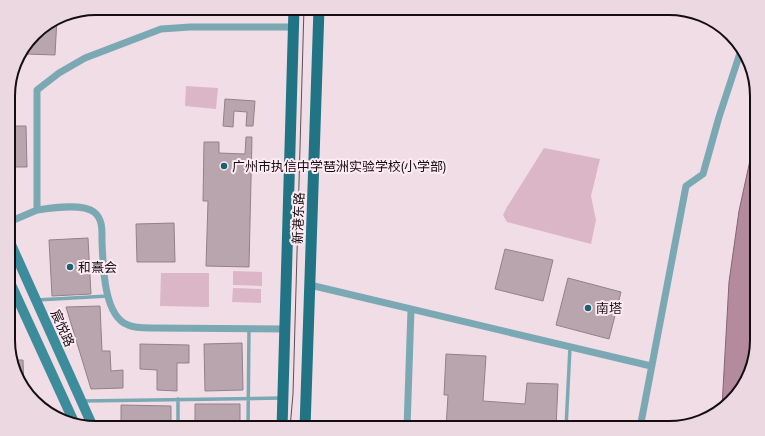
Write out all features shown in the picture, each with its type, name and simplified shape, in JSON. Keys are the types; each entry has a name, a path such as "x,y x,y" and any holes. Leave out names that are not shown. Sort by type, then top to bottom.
{"main road":[{"name":"新港东路","path":"282,421 294,15"},
{"name":"新港东路","path":"305,421 319,15"}],"street":[{"path":"37,210 37,90 59,73 85,58 161,29 190,27 293,27"},
{"path":"641,421 686,186 703,174 719,117 739,56"},
{"path":"15,219 37,210 79,208 88,209 94,212 99,217 101,226 105,282 108,296 120,320 127,325 150,328 284,328"},
{"name":"宸悦路","path":"15,253 90,420"},
{"path":"310,285 651,366"},
{"path":"15,293 72,417"},
{"path":"407,421 411,309"}],"lane":[{"path":"36,300 108,296"},
{"path":"248,421 249,328"},
{"path":"566,421 570,347"},
{"path":"81,401 282,398"},
{"path":"178,399 178,421"}],"shaded area":[{"path":"186,86 218,88 216,109 185,106"},
{"path":"544,148 600,159 591,196 596,220 591,244 507,222 503,215"},
{"path":"750,160 750,345 744,371 733,389 722,400 729,282 739,211"},
{"path":"233,271 262,272 262,286 233,285"},
{"path":"161,273 209,273 209,307 160,306"},
{"path":"233,288 261,289 261,303 232,302"}],"building":[{"path":"57,26 55,55 27,54 43,35"},
{"path":"225,99 255,101 253,126 246,126 247,112 234,111 233,127 223,126"},
{"path":"15,126 26,126 27,167 15,167"},
{"path":"246,137 252,137 249,267 206,266 208,201 203,201 204,142 219,142 219,153 245,154"},
{"path":"174,223 175,262 137,262 136,224"},
{"name":"和熹会","path":"88,238 91,294 52,296 49,240"},
{"path":"505,249 553,260 543,301 495,289"},
{"name":"南塔","path":"568,278 621,292 609,339 556,325"},
{"path":"100,306 102,351 110,351 111,371 123,370 123,388 91,389 66,307"},
{"path":"242,343 243,390 205,391 204,344"},
{"path":"140,344 189,345 189,363 177,363 177,391 157,390 157,370 140,369"},
{"path":"446,354 486,356 483,401 525,404 527,383 558,384 556,421 446,421 448,395 444,395"},
{"path":"18,360 23,360 24,377"},
{"path":"195,404 240,404 240,421 195,421"},
{"path":"121,405 171,406 171,421 121,421"}],"tram line":[{"path":"291,421 293,394 304,15"}],"place":[{"name":"广州市执信中学琶洲实验学校(小学部)","path":"224,166"},
{"name":"和熹会","path":"70,267"},
{"name":"南塔","path":"588,308"}]}
